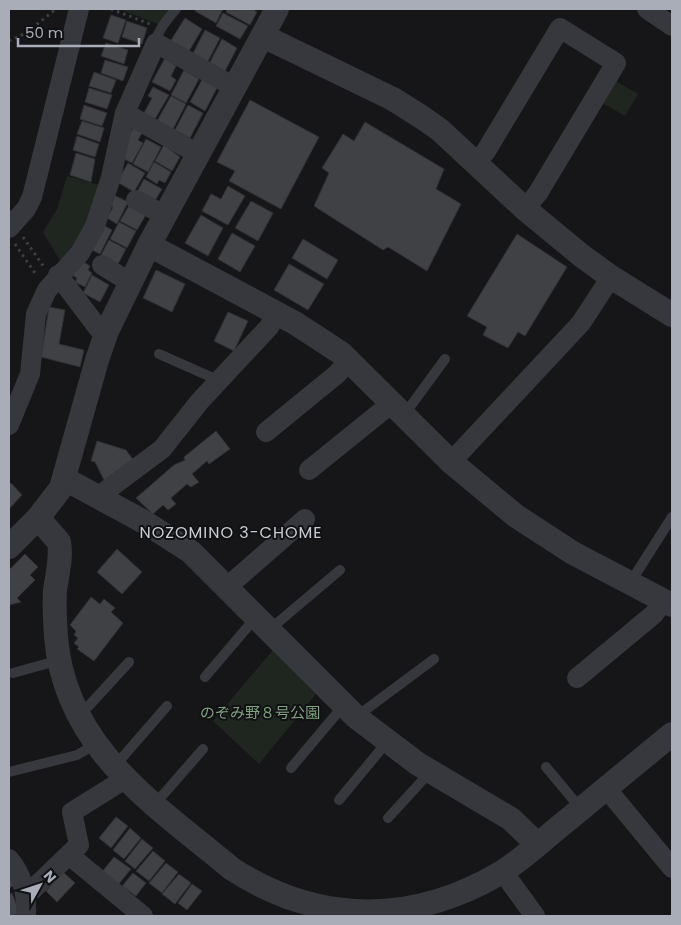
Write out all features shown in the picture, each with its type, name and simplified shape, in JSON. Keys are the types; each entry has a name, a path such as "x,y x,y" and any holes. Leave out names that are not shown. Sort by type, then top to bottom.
{"street":[{"path":"15,236 18,220 32,197 80,9"},
{"path":"10,542 38,518 61,488 107,331 149,245 200,155 277,9"},
{"path":"647,9 672,26"},
{"path":"475,165 486,151 560,28 616,62 538,194 525,210"},
{"path":"9,425 30,374 36,314 53,282 80,253 95,226 111,177 125,113 159,36 236,88"},
{"path":"263,36 393,99 440,130 525,210 611,277 672,315"},
{"path":"125,113 200,155"},
{"path":"136,200 166,216"},
{"path":"149,245 314,334 350,360 451,462 516,516 573,553 668,603 654,614 610,660 577,678"},
{"path":"102,265 131,283"},
{"path":"451,462 581,323 611,277"},
{"path":"53,282 98,328 107,331"},
{"path":"100,496 162,449 269,327 276,314"},
{"path":"266,432 337,374 350,360"},
{"path":"309,470 338,457 398,409"},
{"path":"65,479 100,496 174,539 191,552 350,711 387,742 430,772 511,819 537,844"},
{"path":"38,518 59,542 55,593 56,638 60,660 77,713 96,744 119,773 248,880 294,901 305,910 376,916 418,913 473,890 503,872 672,734"},
{"path":"227,587 285,547 304,519"},
{"path":"25,890 32,890 79,845 72,812 119,773"},
{"path":"606,788 668,855"},
{"path":"69,855 142,916"},
{"path":"9,859 18,871 25,890 26,916"},
{"path":"503,872 535,916"}],"lane":[{"path":"159,36 176,9"},
{"path":"159,354 220,381"},
{"path":"398,409 445,359"},
{"path":"630,583 672,517"},
{"path":"206,677 263,624 340,570"},
{"path":"291,768 350,711 434,659"},
{"path":"13,672 60,660"},
{"path":"77,713 85,710 130,662"},
{"path":"119,773 167,706"},
{"path":"339,800 387,742"},
{"path":"9,772 77,755 96,744"},
{"path":"155,804 203,749"},
{"path":"546,766 581,809"},
{"path":"388,818 430,772"}],"path":[{"path":"9,41 26,33 56,9"},
{"path":"110,9 159,36"},
{"path":"9,36 15,37"},
{"path":"15,236 53,282"},
{"path":"15,236 53,282"}],"green space":[{"path":"119,9 170,9 158,24"},
{"path":"614,80 638,94 625,116 601,102"},
{"path":"67,176 103,186 91,225 62,264 43,232 57,209"},
{"name":"のぞみ野８号公園","path":"273,650 316,694 259,764 213,721"}],"building":[{"path":"196,9 223,9 216,23 195,11"},
{"path":"227,9 252,9 257,12 250,25 226,12"},
{"path":"223,13 248,26 240,39 216,26"},
{"path":"111,15 126,20 118,43 103,38"},
{"path":"185,18 202,29 188,53 170,42"},
{"path":"127,21 147,28 142,44 122,37"},
{"path":"205,30 220,38 207,63 192,55"},
{"path":"222,39 237,48 224,73 209,64"},
{"path":"106,43 128,50 124,64 101,56"},
{"path":"165,58 176,66 171,76 176,80 170,91 152,82"},
{"path":"105,60 128,67 123,81 101,73"},
{"path":"184,70 199,79 186,103 171,95"},
{"path":"94,72 116,80 111,93 89,86"},
{"path":"203,78 218,86 205,111 190,102"},
{"path":"153,87 169,95 155,119 144,113 152,98 148,96"},
{"path":"89,88 112,95 107,109 85,102"},
{"path":"171,96 186,104 173,129 157,121"},
{"path":"250,100 319,137 281,209 229,181 235,171 217,162"},
{"path":"84,105 107,113 102,126 80,119"},
{"path":"188,105 203,113 190,138 175,130"},
{"path":"82,121 104,128 100,142 77,134"},
{"path":"365,122 444,169 436,189 461,204 427,271 388,247 383,250 314,206 329,173 322,168 343,134 354,141"},
{"path":"133,128 142,133 138,140 143,143 132,163 122,158 125,142"},
{"path":"77,136 99,144 95,157 73,150"},
{"path":"146,139 161,147 148,172 133,164"},
{"path":"164,145 180,157 172,171 155,161"},
{"path":"76,153 95,159 91,182 70,175"},
{"path":"154,162 171,172 165,183 159,180 157,184 146,177"},
{"path":"128,163 145,173 134,192 117,182"},
{"path":"144,179 162,189 153,204 136,194"},
{"path":"228,186 245,196 228,225 202,211 211,194 221,199"},
{"path":"114,195 128,202 117,224 107,218 113,207 109,205"},
{"path":"251,201 273,213 258,241 235,228"},
{"path":"130,204 147,213 137,230 120,221"},
{"path":"201,215 223,228 208,256 185,243"},
{"path":"119,222 136,231 127,248 110,239"},
{"path":"103,225 112,230 100,254 90,249"},
{"path":"232,233 255,246 240,272 218,259"},
{"path":"517,234 567,267 525,336 518,332 508,348 483,335 487,327 467,316"},
{"path":"303,239 338,260 327,279 292,258"},
{"path":"109,240 126,249 117,266 100,257"},
{"path":"80,260 90,266 88,270 92,273 85,287 75,282 77,278 72,275"},
{"path":"289,264 324,284 308,310 274,290"},
{"path":"156,270 185,284 172,312 143,298"},
{"path":"92,275 109,285 100,302 83,293"},
{"path":"49,307 65,310 59,344 84,350 80,367 41,357"},
{"path":"228,312 248,321 234,351 214,341"},
{"path":"216,431 230,449 209,464 207,461 192,474 199,482 191,487 187,484 171,498 176,504 168,510 163,505 153,514 136,498 174,465 185,460 184,457"},
{"path":"97,441 126,450 134,461 106,484 95,462 91,461"},
{"path":"11,483 22,495 9,509 9,485"},
{"path":"117,549 142,572 122,594 97,572"},
{"path":"25,554 38,567 30,575 35,580 17,598 21,602 9,605 9,570"},
{"path":"91,597 100,604 104,599 115,608 111,612 123,623 94,661 77,649 79,647 74,643 78,638 74,635 76,631 70,625"},
{"path":"116,817 128,826 111,848 99,838"},
{"path":"130,828 141,838 124,859 113,850"},
{"path":"142,839 153,848 135,869 125,861"},
{"path":"153,851 165,861 149,881 136,871"},
{"path":"114,857 131,869 118,885 102,872"},
{"path":"166,863 178,872 162,893 149,883"},
{"path":"9,868 15,885 9,888"},
{"path":"63,872 75,883 57,902 46,891"},
{"path":"133,873 146,883 136,896 122,886"},
{"path":"179,874 191,883 175,904 162,894"},
{"path":"192,884 202,891 187,910 178,903"},
{"path":"12,893 20,914 9,916 9,895"}],"district":[{"name":"NOZOMINO 3-CHOME","path":"231,532"}]}
